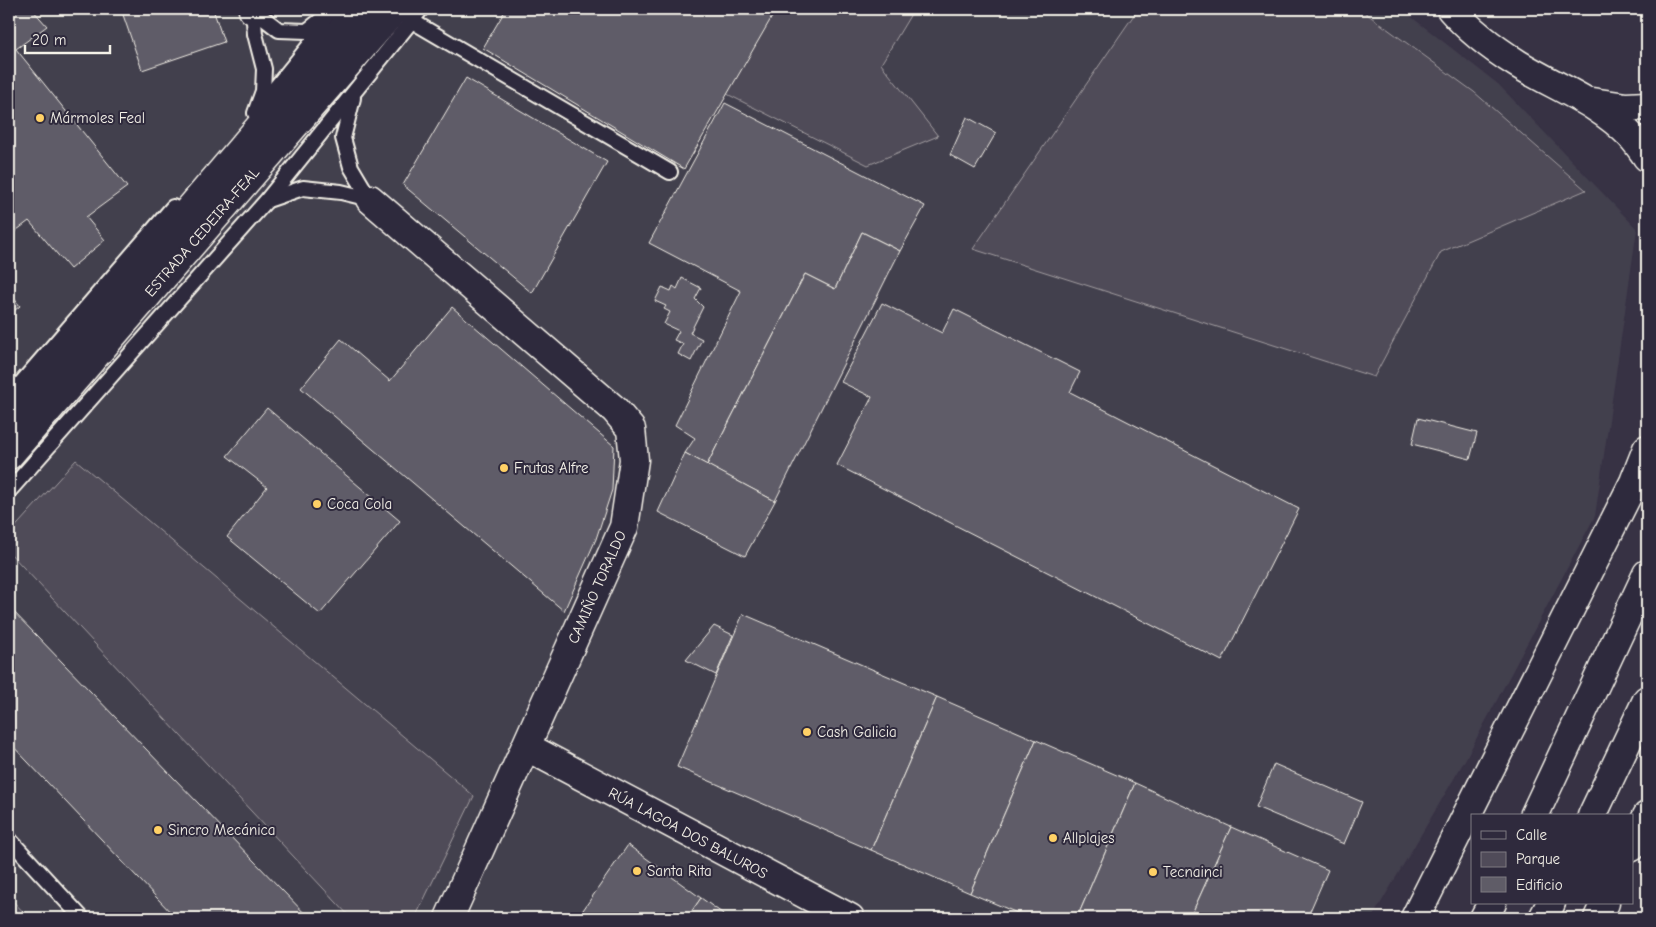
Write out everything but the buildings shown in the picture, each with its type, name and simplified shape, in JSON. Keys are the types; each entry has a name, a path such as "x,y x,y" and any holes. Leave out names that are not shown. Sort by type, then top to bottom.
{"main road":[{"name":"ESTRADA CEDEIRA-FEAL","path":"9,421 360,9"},
{"path":"1451,9 1461,21 1483,40 1519,65 1588,101 1632,136 1647,157"},
{"name":"ESTRADA CEDEIRA-FEAL","path":"9,455 403,15"},
{"path":"1588,101 1626,107 1647,106"},
{"name":"CAMIÑO TORALDO","path":"370,199 616,410 631,429 634,460 624,527 449,918"},
{"path":"1415,918 1630,491 1647,449"},
{"path":"1535,814 1647,574"},
{"path":"1593,814 1647,700"},
{"name":"RÚA LAGOA DOS BALUROS","path":"527,747 850,918"},
{"path":"1634,843 1647,816"},
{"path":"1484,918 1491,904"},
{"path":"1543,918 1550,904"},
{"path":"1598,918 1605,904"}],"lane":[{"path":"253,9 279,30 307,31 337,9"},
{"path":"253,9 255,34 264,69 263,91 255,113"},
{"path":"9,397 255,113 337,9"},
{"path":"9,491 267,200 353,94 403,15 421,9"},
{"path":"403,15 670,172"},
{"name":"CAMIÑO TORALDO","path":"353,94 343,138 351,167 370,199"},
{"name":"CAMIÑO TORALDO","path":"267,200 303,188 341,192 370,199"},
{"path":"9,839 82,918"}],"shaded area":[{"path":"9,9 1401,9 1498,84 1637,229 1595,516 1465,760 1372,918 9,918"}],"green space":[{"path":"773,9 914,9 881,64 938,136 868,165 727,94"},
{"path":"1138,9 1360,9 1474,92 1586,190 1441,252 1374,377 973,249"},
{"path":"76,460 474,796 415,918 351,918 9,552 9,534"},
{"path":"9,897 29,918 9,918"}],"place":[{"name":"Mármoles Feal","path":"40,118"},
{"name":"Frutas Alfre","path":"504,468"},
{"name":"Coca Cola","path":"317,504"},
{"name":"Cash Galicia","path":"807,732"},
{"name":"Sincro Mecánica","path":"158,830"},
{"name":"Allplajes","path":"1053,838"},
{"name":"Santa Rita","path":"637,871"},
{"name":"Tecnainci","path":"1153,872"}]}
